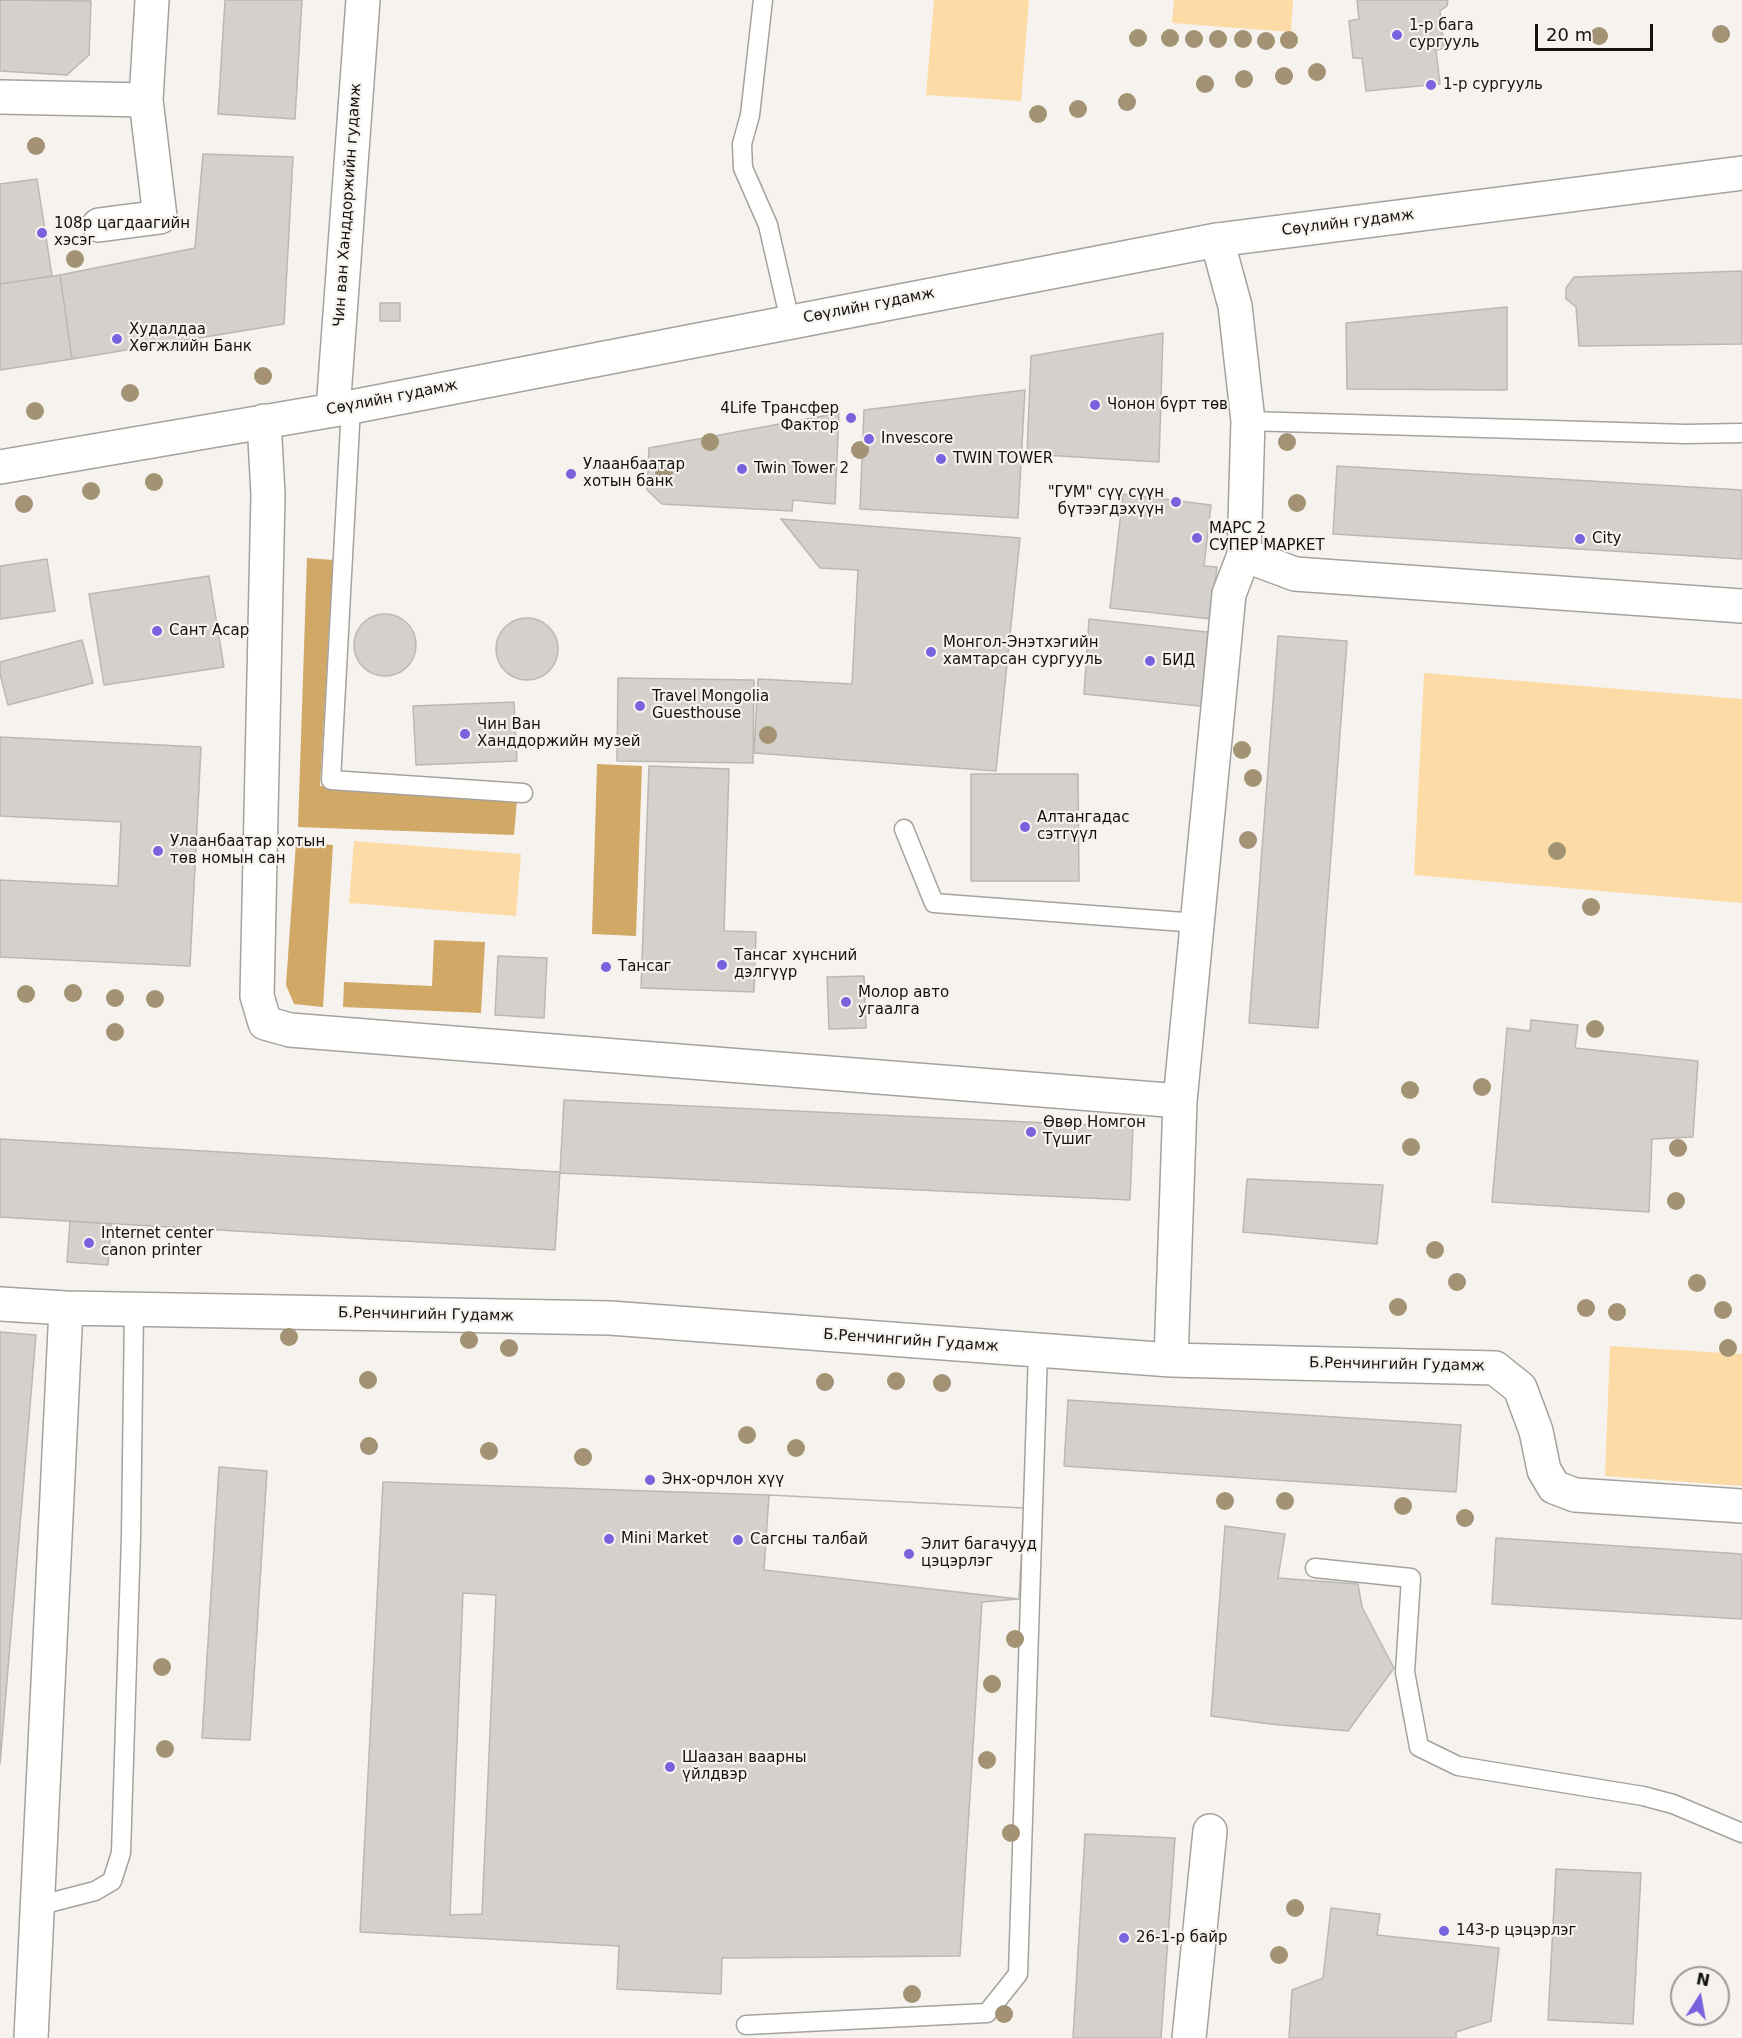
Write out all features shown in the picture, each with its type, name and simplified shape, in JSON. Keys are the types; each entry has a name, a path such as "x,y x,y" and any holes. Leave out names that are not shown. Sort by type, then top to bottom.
{"street":[{"path":"99,225 160,217 146,100 153,0"},
{"name":"Чин ван Ханддоржийн гудамж","path":"342,408 363,0"},
{"path":"0,97 146,100"},
{"name":"Сөүлийн гудамж","path":"0,466 342,408 1217,240 1742,173"},
{"path":"1171,1360 1180,1101 1229,594 1244,555 1248,421 1235,306 1217,240"},
{"path":"264,422 267,494 257,996 265,1023 290,1030 1180,1101"},
{"path":"1244,555 1295,574 1742,606"},
{"name":"Б.Ренчингийн Гудамж","path":"0,1304 66,1308 610,1318 1171,1360 1495,1368 1520,1388 1536,1431 1544,1470 1554,1487 1575,1495 1742,1506"},
{"path":"31,2038 66,1308"},
{"path":"1190,2038 1210,1831"}],"lane":[{"path":"763,0 750,115 742,144 743,168 768,225 790,321"},
{"path":"342,408 331,780 523,793"},
{"path":"1248,421 1686,434 1742,433"},
{"path":"904,829 934,903 1197,923"},
{"path":"37,1906 95,1891 112,1881 121,1853 132,1537 134,1309"},
{"path":"746,2025 987,2013 1018,1974 1038,1351"},
{"path":"1315,1568 1411,1578 1405,1672 1419,1747 1458,1766 1643,1796 1673,1804 1742,1833"}],"shaded area":[{"path":"934,0 1029,0 1021,101 926,95"},
{"path":"1174,0 1293,0 1291,32 1172,23"},
{"path":"307,558 333,560 320,786 517,800 514,835 298,827"},
{"path":"1424,673 1742,699 1742,903 1414,875"},
{"path":"597,764 642,766 636,936 592,934"},
{"path":"354,841 521,854 516,916 349,903"},
{"path":"296,842 333,845 323,1007 294,1004 286,985"},
{"path":"434,940 485,942 481,1013 343,1007 344,982 432,986"},
{"path":"1610,1346 1742,1354 1742,1486 1605,1476"}],"building":[{"path":"0,0 91,1 89,55 67,75 0,71"},
{"path":"225,0 302,0 295,119 218,114"},
{"name":"1-р бага сургууль","path":"1357,0 1448,0 1447,6 1440,11 1444,48 1436,50 1440,84 1366,91 1362,58 1353,58 1349,21 1359,19"},
{"path":"203,154 293,157 284,324 72,359 60,275 195,248"},
{"path":"37,179 52,276 0,284 0,184"},
{"path":"1742,271 1742,344 1579,346 1576,307 1566,299 1566,288 1574,277"},
{"path":"60,275 72,359 0,370 0,284"},
{"path":"380,303 400,303 400,321 380,321"},
{"path":"1507,307 1507,390 1347,389 1346,323"},
{"name":"Чонон бүрт төв","path":"1163,333 1159,462 1027,454 1031,356"},
{"name":"TWIN TOWER","path":"1025,390 1018,518 860,509 864,410"},
{"name":"Twin Tower 2","path":"839,413 835,504 793,500 792,511 662,504 647,490 649,448"},
{"path":"1337,466 1742,490 1742,559 1333,534"},
{"path":"1123,494 1211,505 1204,566 1217,567 1211,619 1110,608"},
{"name":"Монгол-Энэтхэгийн хамтарсан сургууль","path":"781,519 1020,538 996,771 754,753 758,679 852,684 858,570 820,568"},
{"path":"47,559 55,611 0,619 0,566"},
{"name":"Сант Асар","path":"209,576 224,667 104,685 89,594"},
{"path":"379,614 391,614 407,623 414,633 416,645 414,657 407,667 391,676 379,676 368,671 359,662 354,651 354,639 359,628 368,619"},
{"path":"521,618 533,618 549,627 556,637 558,649 556,661 549,671 533,680 521,680 510,675 501,666 496,655 496,643 501,632 510,623"},
{"name":"БИД","path":"1089,619 1216,633 1209,707 1084,694"},
{"path":"1278,636 1347,641 1318,1028 1249,1023"},
{"path":"82,640 93,683 8,705 0,674 0,662"},
{"path":"618,678 754,680 753,763 617,761"},
{"name":"Чин Ван Ханддоржийн музей","path":"514,702 517,761 416,765 413,706"},
{"name":"Улаанбаатар хотын төв номын сан","path":"0,737 201,747 190,966 0,957 0,880 118,886 121,822 0,816"},
{"path":"649,766 729,769 724,931 756,932 754,992 641,988"},
{"name":"Алтангадас сэтгүүл","path":"971,774 1078,774 1079,881 971,881"},
{"path":"498,956 547,958 544,1018 495,1015"},
{"name":"Молор авто угаалга","path":"864,976 866,1028 829,1029 827,977"},
{"path":"1531,1020 1578,1025 1575,1048 1698,1061 1693,1137 1652,1139 1649,1212 1492,1202 1507,1028 1530,1031"},
{"path":"564,1100 1133,1127 1130,1200 560,1173"},
{"path":"0,1139 560,1172 555,1250 0,1217"},
{"path":"1247,1179 1383,1185 1377,1244 1243,1232"},
{"name":"Internet center canon printer","path":"70,1221 111,1224 108,1265 67,1262"},
{"path":"0,1332 36,1335 0,1764"},
{"path":"1068,1400 1461,1425 1456,1492 1064,1466"},
{"path":"219,1467 267,1471 250,1740 202,1738"},
{"name":"Шаазан ваарны үйлдвэр","path":"383,1482 769,1495 1024,1508 1019,1599 982,1602 960,1956 722,1958 721,1994 617,1989 619,1946 360,1932"},
{"path":"769,1495 1024,1508 1019,1599 764,1570"},
{"path":"1225,1526 1285,1534 1278,1578 1358,1584 1362,1607 1394,1668 1348,1731 1211,1716"},
{"path":"1496,1538 1742,1554 1742,1619 1492,1604"},
{"path":"463,1593 496,1595 482,1914 450,1915"},
{"name":"26-1-р байр","path":"1085,1834 1175,1838 1161,2038 1073,2038"},
{"path":"1556,1869 1641,1873 1633,2024 1548,2020"},
{"path":"1331,1908 1380,1914 1377,1935 1499,1948 1491,2021 1456,2032 1456,2038 1289,2038 1292,1990 1323,1978"}],"place":[{"name":"1-р бага сургууль","path":"1397,35"},
{"name":"1-р сургууль","path":"1431,85"},
{"name":"108р цагдаагийн хэсэг","path":"42,233"},
{"name":"Худалдаа Хөгжлийн Банк","path":"117,339"},
{"name":"Чонон бүрт төв","path":"1095,405"},
{"name":"4Life Трансфер Фактор","path":"851,418"},
{"name":"Invescore","path":"869,439"},
{"name":"TWIN TOWER","path":"941,459"},
{"name":"Twin Tower 2","path":"742,469"},
{"name":"Улаанбаатар хотын банк","path":"571,474"},
{"name":"\"ГУМ\" сүү сүүн бүтээгдэхүүн","path":"1176,502"},
{"name":"МАРС 2 СУПЕР МАРКЕТ","path":"1197,538"},
{"name":"City","path":"1580,539"},
{"name":"Сант Асар","path":"157,631"},
{"name":"Монгол-Энэтхэгийн хамтарсан сургууль","path":"931,652"},
{"name":"БИД","path":"1150,661"},
{"name":"Travel Mongolia Guesthouse","path":"640,706"},
{"name":"Чин Ван Ханддоржийн музей","path":"465,734"},
{"name":"Алтангадас сэтгүүл","path":"1025,827"},
{"name":"Улаанбаатар хотын төв номын сан","path":"158,851"},
{"name":"Тансаг хүнсний дэлгүүр","path":"722,965"},
{"name":"Тансаг","path":"606,967"},
{"name":"Молор авто угаалга","path":"846,1002"},
{"name":"Өвөр Номгон Түшиг","path":"1031,1132"},
{"name":"Internet center canon printer","path":"89,1243"},
{"name":"Энх-орчлон хүү","path":"650,1480"},
{"name":"Mini Market","path":"609,1539"},
{"name":"Сагсны талбай","path":"738,1540"},
{"name":"Элит багачууд цэцэрлэг","path":"909,1554"},
{"name":"Шаазан ваарны үйлдвэр","path":"670,1767"},
{"name":"143-р цэцэрлэг","path":"1444,1931"},
{"name":"26-1-р байр","path":"1124,1938"}]}
